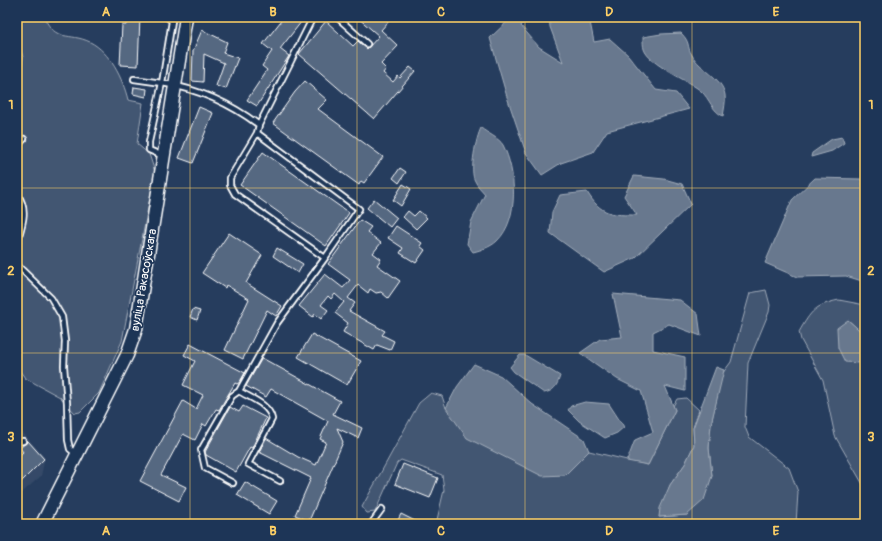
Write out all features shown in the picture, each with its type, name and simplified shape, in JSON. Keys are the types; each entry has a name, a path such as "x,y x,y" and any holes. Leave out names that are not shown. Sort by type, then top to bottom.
{"street":[{"name":"вуліца Ракасоўскага","path":"42,524 127,355 136,329 186,17"}],"lane":[{"path":"164,156 149,150 149,142 162,83 172,20 167,17"},
{"path":"313,17 259,125 257,133 230,178 231,189 235,194 325,258"},
{"path":"337,17 367,44"},
{"path":"134,79 176,85 198,91 224,102 259,125"},
{"path":"233,483 205,468 201,450 232,396 239,391 277,323 359,209 257,133"},
{"path":"17,146 24,139"},
{"path":"17,194 24,207 24,219 17,242"},
{"path":"17,265 51,298 62,317 65,341 64,366 68,402 68,440 70,449 78,455"},
{"path":"239,391 266,407 271,413 272,418 248,464 280,481"},
{"path":"17,442 23,442"},
{"path":"371,524 382,509"}],"shaded area":[{"path":"17,17 44,17 53,30 58,34 90,42 104,52 115,67 123,83 128,100 143,103 137,144 149,154 155,172 122,341 99,393 80,412 75,413 60,397 25,378 17,367 19,308 17,305 17,101 23,57 17,43"},
{"path":"512,17 527,17 521,26 539,47 563,62 550,27 549,17 589,17 594,42 610,39 628,55 656,90 676,93 689,109 607,131 593,152 561,163 542,175 526,153 507,97 490,38"},
{"path":"681,33 686,39 690,52 696,60 720,83 725,95 723,116 716,111 701,91 653,61 644,49 643,37"},
{"path":"481,128 496,138 503,145 511,167 514,194 509,220 504,232 492,245 473,252 467,244 471,222 485,194 476,183 473,176 475,147"},
{"path":"842,137 844,143 832,151 811,157 812,153 832,139"},
{"path":"634,176 664,179 682,184 691,204 635,258 604,272 550,233 552,212 560,195 587,192 597,205 608,212 621,215 637,215 624,196"},
{"path":"815,178 861,179 865,194 865,282 846,276 797,277 765,263 792,200"},
{"path":"766,290 770,305 769,312 748,363 745,427 749,437 789,468 798,492 796,524 436,524 444,490 442,475 401,460 397,463 375,512 367,513 362,507 419,403 431,393 442,396 446,408 565,475 589,451 648,465 675,410 673,406 677,399 686,398 699,410 693,428 694,445 685,464 670,485 659,517 687,515 712,476 709,448 711,424 722,374 731,362 750,293"},
{"path":"613,294 680,300 698,314 701,336 669,324 653,332 653,350 685,357 685,391 665,386 675,410 648,465 627,461 635,440 653,432 641,391 617,379 580,353 600,339 622,337"},
{"path":"839,300 865,305 865,335 848,320 858,363 865,359 865,488 835,436 823,380 801,340 799,332 814,310 824,304"},
{"path":"848,320 865,335 865,359 858,363 845,362 838,348 837,328"},
{"path":"520,355 525,355 560,376 555,388 544,393 514,372 510,367"},
{"path":"474,364 501,376 532,404 584,439 589,451 565,475 542,476 467,438 446,408 457,387"},
{"path":"716,367 724,370 711,424 709,448 712,476 704,500 687,515 659,517 660,508 670,485 685,464 694,445 693,428"},
{"path":"585,402 609,404 624,427 617,433 605,438 579,421 568,410 571,406"},
{"path":"17,426 45,458 41,476 17,497"}],"building":[{"path":"127,17 140,17 138,66 120,65 122,25 126,25"},
{"path":"284,17 305,17 280,49 289,56 257,106 247,100 267,70 262,66 272,51 263,44"},
{"path":"357,17 384,17 389,21 381,30 398,46 381,64 386,69 383,73 393,82 398,76 400,78 410,67 415,71 374,119 299,54 326,21 353,46 358,41 367,49 379,36"},
{"path":"202,30 227,42 223,53 238,58 226,89 216,86 224,63 204,54 203,82 192,81 193,51"},
{"path":"305,81 327,100 318,109 383,157 364,183 361,181 359,185 273,123 295,92"},
{"path":"134,87 147,89 146,97 133,94"},
{"path":"199,107 213,113 193,163 179,158"},
{"path":"263,152 349,213 326,246 240,185"},
{"path":"400,168 406,172 399,183 393,178"},
{"path":"403,184 411,189 401,206 393,200"},
{"path":"374,199 397,218 390,227 367,208"},
{"path":"408,211 414,216 419,211 427,218 416,229 403,217"},
{"path":"360,220 371,227 367,232 381,243 373,253 381,259 377,265 400,281 388,298 381,292 376,293 370,289 368,293 358,285 348,298 355,303 349,311 385,331 382,335 394,341 390,350 377,345 374,350 343,332 348,323 335,313 344,302 335,294 331,299 328,296 321,305 328,310 321,319 315,314 313,317 299,306 325,274 343,288 350,280 328,264"},
{"path":"396,226 422,243 420,246 425,250 416,263 400,253 403,248 388,238"},
{"path":"229,233 262,255 246,283 282,306 276,316 267,310 243,359 225,350 249,299 226,285 225,288 202,273"},
{"path":"277,248 303,264 298,273 273,256"},
{"path":"193,309 200,311 197,320 190,317"},
{"path":"312,334 361,361 347,385 298,357"},
{"path":"190,344 245,373 240,382 237,384 235,383 219,410 216,409 206,426 203,424 195,440 183,434 161,475 186,487 179,501 140,481 183,401 196,409 203,395 183,385 195,361 184,355"},
{"path":"262,358 340,401 333,414 362,428 358,438 337,428 343,442 309,521 295,515 311,478 259,452 266,438 298,457 316,465 326,442 320,439 328,421 271,389 266,397 246,386"},
{"path":"243,406 266,418 252,448 250,447 236,472 206,455 205,452 230,407 239,412"},
{"path":"28,441 44,459 17,486 17,458 23,452 20,448"},
{"path":"403,464 438,478 430,498 395,484"},
{"path":"245,482 277,501 269,514 237,495"},
{"path":"401,514 421,524 396,524"}]}
